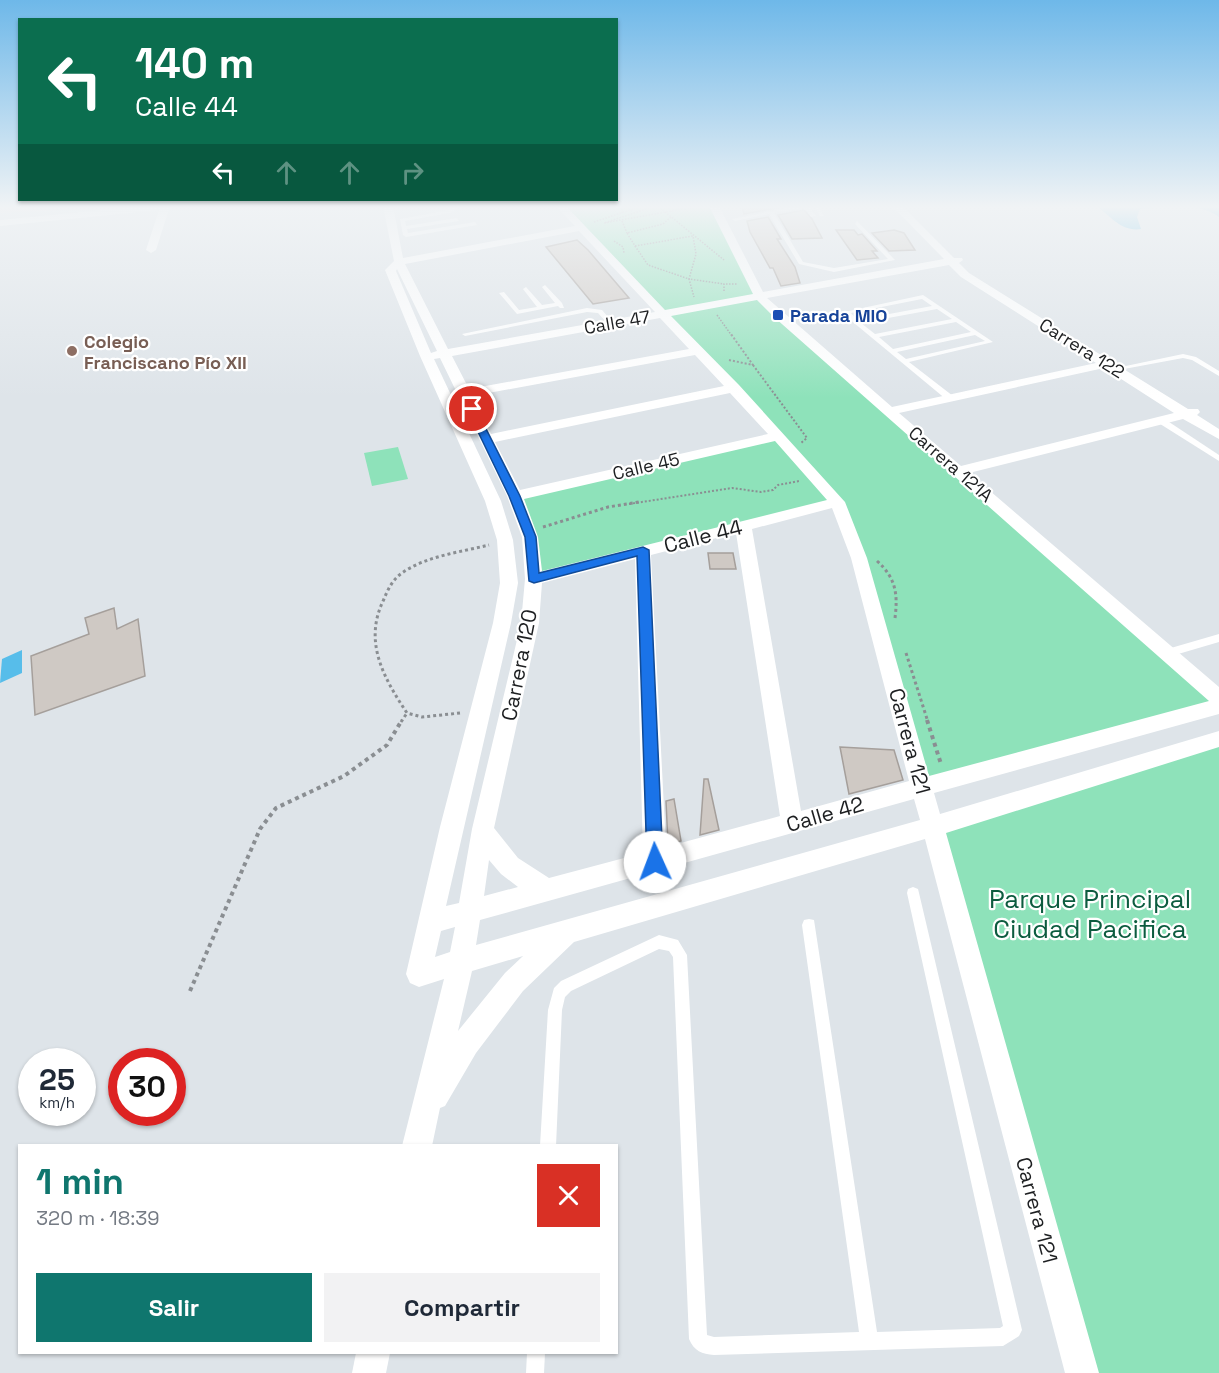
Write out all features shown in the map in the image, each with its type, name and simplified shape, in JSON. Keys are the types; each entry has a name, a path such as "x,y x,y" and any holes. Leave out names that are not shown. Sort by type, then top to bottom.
{"street":[{"name":"Carrera 120","path":"397,270 435,355 493,501 505,540 508,583 419,974 461,963"},
{"name":"Carrera 121","path":"625,270 837,502 859,558 1082,1373"},
{"name":"Carrera 121A","path":"746,270 759,296 1219,698"},
{"name":"Calle 47","path":"435,355 899,270"},
{"name":"Carrera 122","path":"961,270 965,275 1107,364 1191,412 1219,425"},
{"name":"Carrera 122","path":"968,270 1124,367 1191,412 1219,435"},
{"path":"464,394 698,351"},
{"name":"Carrera 120","path":"420,1132 461,963 483,829 530,623 534,579 528,532 515,496 464,394 435,355"},
{"path":"890,411 1107,364"},
{"path":"487,439 734,388"},
{"path":"960,471 1191,412"},
{"name":"Calle 45","path":"515,496 778,436"},
{"name":"Calle 44","path":"534,579 837,502"},
{"path":"743,525 792,824"},
{"path":"643,550 655,862"},
{"name":"Calle 42","path":"431,922 1219,706"},
{"path":"461,963 932,827 1219,739"},
{"path":"483,829 493,848 507,865 526,879 548,890"},
{"path":"420,1132 466,1043 514,982 566,934"},
{"path":"369,1373 373,1354"}],"lane":[{"path":"545,286 569,313"},
{"path":"526,290 541,308"},
{"path":"502,293 517,312 560,304"},
{"path":"904,361 990,342 923,297 847,312 856,322 873,336 892,351 904,361 950,398"},
{"path":"856,322 937,307"},
{"path":"465,334 595,310 600,311 610,323"},
{"path":"873,336 957,320"},
{"path":"892,351 976,333"},
{"path":"1124,367 1183,356 1194,358 1219,374"},
{"path":"1160,420 1219,459"},
{"path":"1168,653 1219,639"},
{"path":"548,1144 555,1010 559,993 566,986 659,942 673,945 680,955 698,1339 704,1346 714,1346 1003,1337 1013,1330 913,893"},
{"path":"809,925 869,1341"},
{"path":"535,1373 536,1354"}],"path":[{"path":"663,270 690,279 724,284"},
{"path":"692,270 690,279 696,304"},
{"path":"724,309 714,311 807,438 797,446"},
{"path":"719,358 753,365"},
{"path":"528,532 608,507 732,488 761,492 773,490 778,485 816,479"},
{"path":"480,711 422,717 407,713 373,649 372,630 376,611 398,575 421,565 505,540"},
{"path":"190,992 260,829 276,808 344,776 387,745 407,713"}],"green space":[{"path":"621,270 746,270 759,296 1219,706 923,787 837,503 534,579 515,496 778,436"},
{"path":"398,447 408,479 372,486 364,453"},
{"name":"Parque Principal Ciudad Pacifica","path":"1219,739 1219,1373 1082,1373 932,827"}],"water":[{"path":"22,650 22,673 0,683 2,659"}],"building":[{"path":"565,270 605,270 629,298 593,304"},
{"path":"774,270 796,270 800,283 781,286"},
{"path":"708,553 733,553 736,569 710,569"},
{"path":"114,608 117,629 138,619 145,676 35,715 31,656 89,634 85,618"},
{"path":"840,747 894,750 903,780 849,794"},
{"path":"704,779 708,779 719,830 700,835"},
{"path":"674,799 681,841 668,844 666,801"}],"place":[{"name":"Parada MIO","path":"778,315"},
{"name":"Colegio Franciscano Pío XII","path":"72,351"}],"route":[{"path":"472,409 515,496 530,537 534,579 643,550 655,862"}]}
